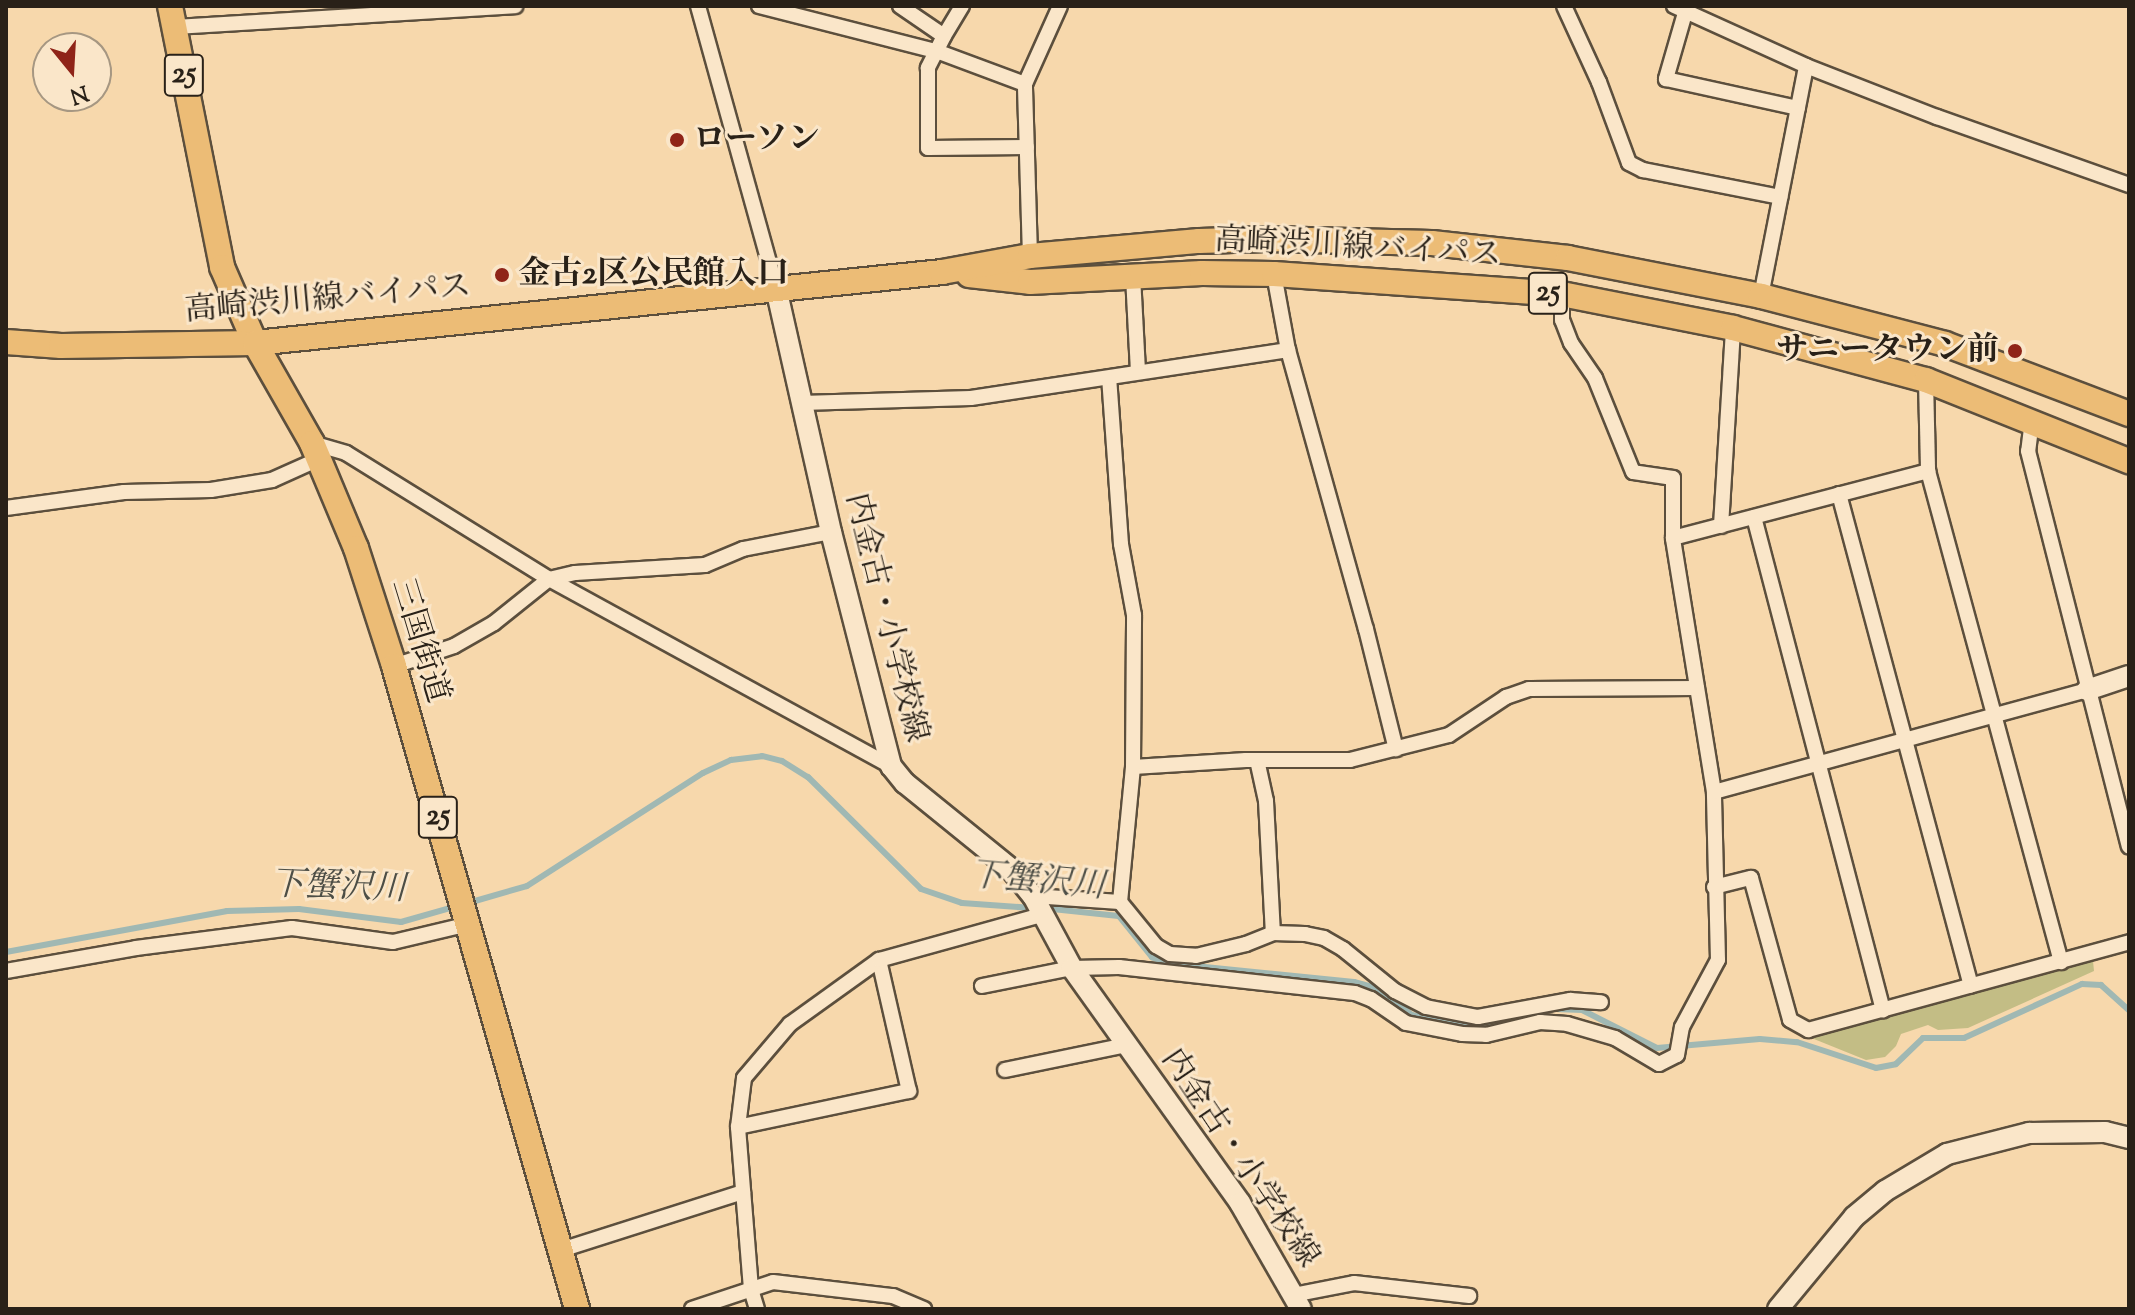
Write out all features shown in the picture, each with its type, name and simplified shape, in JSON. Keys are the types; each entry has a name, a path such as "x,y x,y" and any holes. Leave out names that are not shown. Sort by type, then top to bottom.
{"main road":[{"name":"三国街道","path":"172,16 222,267 255,343 315,451 356,548 394,666 469,924 577,1309"},
{"name":"高崎渋川線バイパス","path":"6,342 61,346 255,343 942,272 1030,256 1254,239 1432,243 1568,258 1761,296 1945,344 2129,414"},
{"name":"高崎渋川線バイパス","path":"942,272 1030,282 1133,276 1274,274 1562,294 1733,328 1926,380 2129,461"}],"street":[{"path":"172,16 515,6"},
{"name":"内金古・小学校線","path":"698,6 776,288 831,532 891,766 905,783 1010,868 1037,906 1072,968 1240,1203 1297,1302"},
{"path":"759,6 939,52 1025,84"},
{"path":"900,6 944,36"},
{"path":"962,6 928,68 928,148 1027,147"},
{"path":"1030,256 1025,84 1060,6"},
{"path":"1564,6 1599,82 1629,163 1643,170 1780,197"},
{"path":"1798,108 1666,79 1679,10 1806,66 1937,117 2129,185"},
{"path":"1761,296 1806,66"},
{"path":"1274,274 1288,350 1396,749"},
{"path":"1133,276 1138,372"},
{"path":"982,986 1072,968 1119,967 1355,993 1371,999 1406,1023 1462,1034 1486,1035 1540,1022 1567,1024 1615,1038 1659,1064 1677,1055 1682,1027 1718,960 1714,792 1673,538 1673,478 1633,472 1595,378 1571,343 1562,320 1562,294"},
{"path":"1721,526 1733,328"},
{"path":"801,403 957,400 1288,350"},
{"path":"1109,378 1120,530 1134,615 1133,767 1120,902 1156,946 1170,954 1196,956 1246,944 1273,933 1324,938 1411,1001 1459,1014 1496,1015 1570,1000 1601,1002"},
{"path":"1926,380 1928,471 2061,962"},
{"path":"2032,420 2028,451 2129,846"},
{"path":"6,508 124,492 226,488 272,480 315,451 346,453 549,579 891,766"},
{"path":"1673,538 1928,471"},
{"path":"1839,494 1971,986"},
{"path":"1754,517 1816,765 1883,1010"},
{"path":"394,666 454,646 494,623 549,579 575,573 705,565 743,549 831,532"},
{"path":"1714,792 2129,676"},
{"path":"1133,767 1257,760 1350,760 1449,735 1506,697 1529,689 1697,688"},
{"path":"1257,760 1266,801 1273,933"},
{"path":"1714,887 1751,878 1790,1020 1808,1030 2129,942"},
{"path":"757,1309 751,1289 738,1127 741,1087 753,1067 790,1024 879,960 1037,906 1120,902"},
{"path":"6,971 136,948 292,928 393,942 469,924"},
{"path":"738,1127 909,1091 879,960"},
{"path":"1005,1070 1127,1045"},
{"path":"1778,1309 1854,1217 1885,1191 1947,1154 2029,1133 2105,1132 2129,1138"},
{"path":"561,1250 743,1192"},
{"path":"692,1309 773,1282 907,1299 924,1309"},
{"path":"1297,1302 1354,1283 1469,1296"}],"shaded area":[{"path":"2093,961 2094,971 1968,1028 1938,1030 1928,1025 1901,1034 1896,1046 1885,1057 1866,1060 1809,1037"}],"waterway":[{"name":"下蟹沢川","path":"468,903 527,886 703,773 731,760 762,756 782,761 808,777 921,889 962,903 1032,908"},
{"name":"下蟹沢川","path":"6,952 227,911 299,909 401,922 457,906"},
{"name":"下蟹沢川","path":"1043,908 1119,916 1152,957 1165,963 1354,982 1377,988 1412,1015 1468,1026 1533,1014"},
{"name":"下蟹沢川","path":"1556,1009 1582,1010 1657,1048 1760,1039 1797,1042 1876,1068 1896,1064 1923,1038 1964,1038 2082,984 2101,985 2129,1010"}],"place":[{"name":"ローソン","path":"677,140"},
{"name":"金古2区公民館入口","path":"502,275"},
{"name":"サニータウン前","path":"2015,351"}]}
